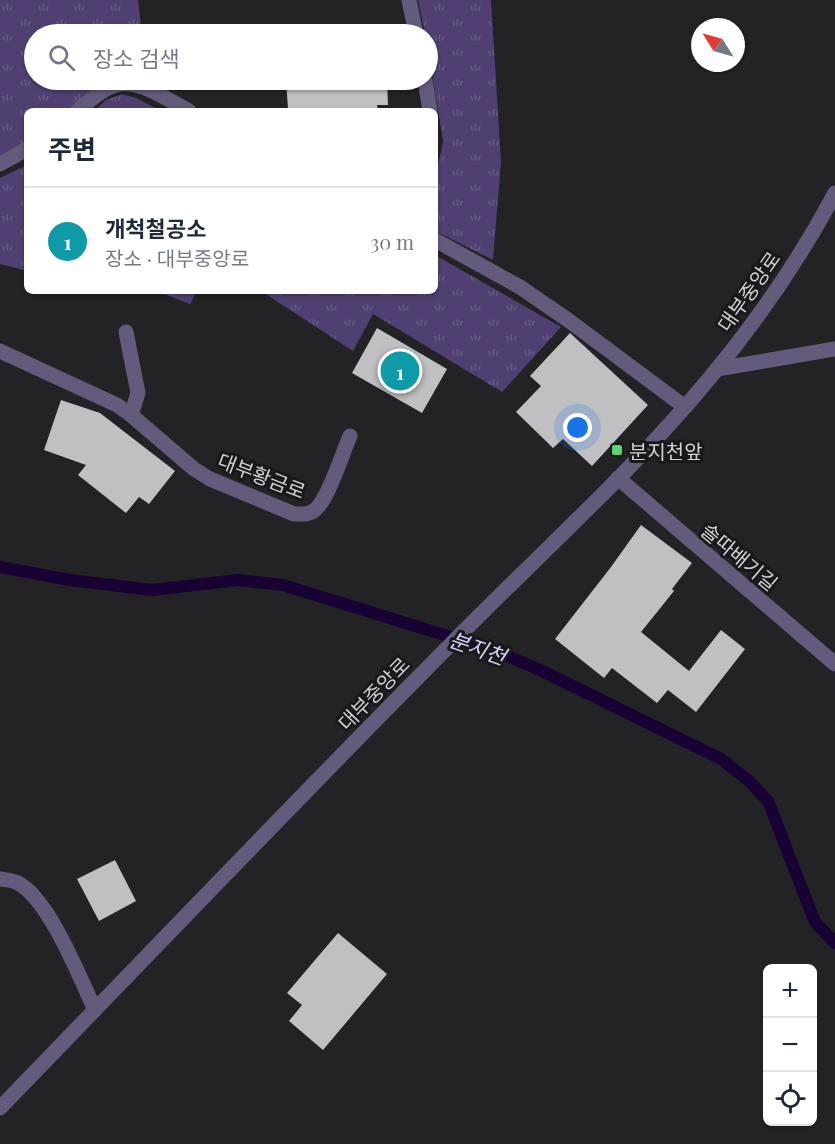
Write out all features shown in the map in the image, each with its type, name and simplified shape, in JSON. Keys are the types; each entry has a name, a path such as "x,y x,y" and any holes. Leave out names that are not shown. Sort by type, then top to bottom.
{"street":[{"path":"409,0 414,24"},
{"path":"81,108 105,90"},
{"path":"148,90 183,108"},
{"path":"426,90 429,108"},
{"path":"0,164 24,151"},
{"name":"대부중앙로","path":"0,1108 685,407 717,369 780,285 835,193"},
{"path":"438,242 529,294 568,320 685,407"},
{"path":"126,332 138,393 131,415"},
{"path":"717,369 835,349"},
{"name":"대부황금로","path":"0,351 107,400 131,415 194,469 210,479 294,514 306,514 316,510 323,500 350,436"},
{"name":"솔따배기길","path":"618,478 835,664"},
{"path":"0,879 17,882 32,893 68,952 94,1010"}],"green space":[{"path":"0,0 138,0 141,24 24,24 24,90 93,90 70,108 24,108 24,143 0,155"},
{"path":"418,0 491,0 501,162 493,260 438,232 438,166 443,141 435,90 438,90 438,24 423,24"},
{"path":"122,94 155,108 97,108 106,100"},
{"path":"24,166 24,270 0,264 0,178"},
{"path":"438,257 561,327 502,392 373,314 353,351 266,294 438,294"},
{"path":"165,294 195,294 190,304"}],"building":[{"path":"287,90 387,90 388,105 377,105 378,108 288,108"},
{"path":"377,328 447,369 422,413 352,373"},
{"path":"570,333 648,405 592,466 563,439 553,448 516,412 541,386 530,376"},
{"path":"61,400 100,413 175,471 149,504 139,497 126,513 78,475 86,465 44,450"},
{"path":"641,525 692,563 672,589 674,591 641,632 689,671 721,630 745,649 696,712 668,690 657,703 612,668 604,678 555,639"},
{"path":"115,860 136,901 99,921 77,879"},
{"path":"338,933 387,974 323,1050 289,1021 302,1005 287,993"}],"waterway":[{"name":"분지천","path":"0,567 70,580 152,590 238,580 283,585 496,651 540,670 721,759 749,781 768,801 815,922 835,943"}],"place":[{"name":"개척철공소","path":"400,371"},
{"name":"분지천앞","path":"617,450"}]}
